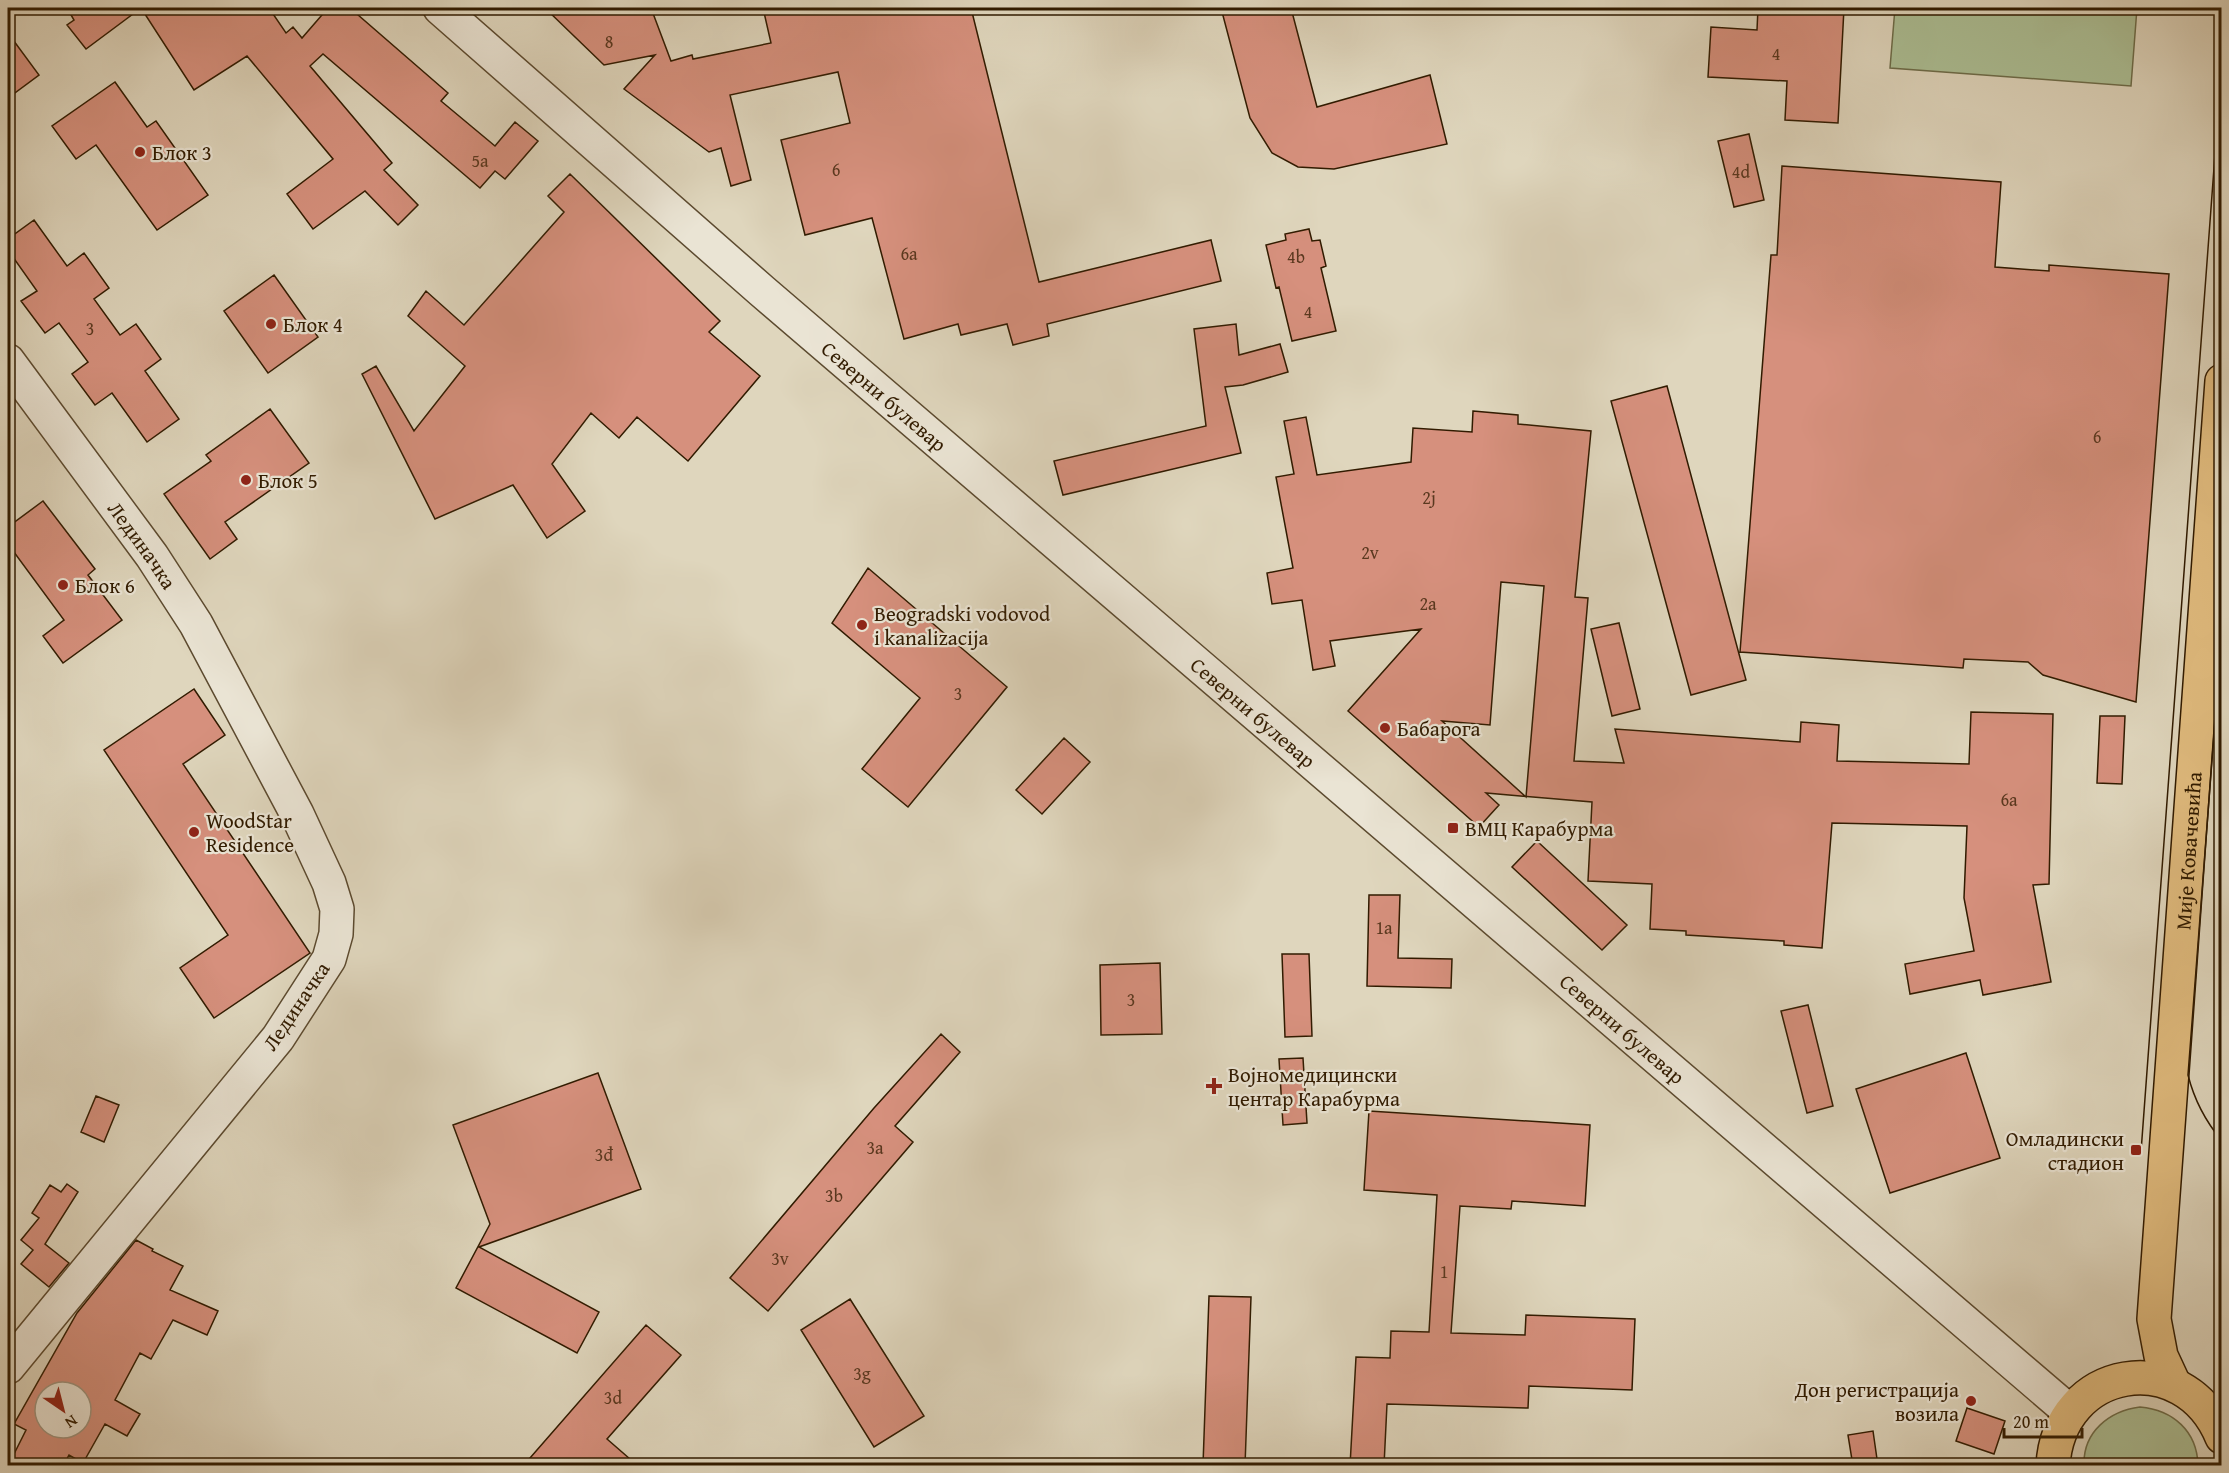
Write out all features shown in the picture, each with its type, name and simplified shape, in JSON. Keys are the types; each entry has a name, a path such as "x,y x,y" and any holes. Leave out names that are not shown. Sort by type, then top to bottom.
{"main road":[{"name":"Мије Ковачевића","path":"2222,381 2154,1319 2161,1356 2196,1392 2222,1437"},
{"name":"Мије Ковачевића","path":"2115,1381 2134,1358 2154,1319"},
{"name":"Мије Ковачевића","path":"2070,1412 2083,1398 2098,1388 2115,1381 2139,1377 2151,1378 2196,1392"},
{"path":"2048,1458 2070,1412"}],"street":[{"name":"Северни булевар","path":"440,8 789,314 2070,1412"},
{"name":"Лединачка","path":"8,361 152,556 196,624 297,814 329,883 337,909 336,934 329,959 278,1038 8,1367"}],"green space":[{"path":"1895,8 2137,8 2131,86 1890,68"},
{"path":"2140,1407 2163,1413 2181,1424 2193,1442 2198,1465 2084,1465 2088,1443 2100,1425 2118,1413"}],"building":[{"path":"67,8 141,8 86,49 67,25 74,20"},
{"path":"141,8 269,8 286,33 293,27 302,38 328,8 350,8 448,93 441,101 495,146 515,122 538,141 505,179 495,171 480,188 323,54 310,66 392,163 384,170 418,205 398,225 365,191 313,229 287,194 333,159 247,56 194,90"},
{"path":"545,8 651,8 671,61 692,55 693,59 771,43 763,8 971,8 1039,282 1211,240 1221,281 1047,324 1049,336 1013,345 1007,324 961,335 958,324 904,339 872,218 805,235 781,140 850,123 838,72 730,95 751,180 731,186 721,148 709,152 624,89 655,55 604,65"},
{"path":"1221,8 1291,8 1317,107 1430,75 1447,144 1334,169 1298,167 1272,153 1250,118"},
{"path":"1758,8 1844,8 1838,123 1785,120 1787,81 1708,77 1711,27 1757,30"},
{"path":"8,33 39,75 8,98"},
{"name":"Блок 3","path":"115,82 147,127 156,121 208,195 157,230 96,145 76,159 52,126"},
{"path":"1749,134 1764,200 1734,207 1718,141"},
{"path":"1782,166 2001,182 1995,267 2049,271 2049,265 2169,274 2136,702 2043,675 2028,662 1964,659 1963,668 1740,652 1771,255 1777,255"},
{"path":"570,174 720,321 709,332 760,376 688,461 637,417 619,438 591,413 552,464 585,511 547,538 513,485 435,519 362,374 376,366 414,431 465,366 408,316 426,291 464,325 564,212 548,196"},
{"path":"34,220 67,266 84,253 109,288 94,299 120,335 136,324 161,359 145,371 179,419 147,442 112,393 95,405 72,374 88,362 59,323 45,333 21,301 37,291 8,250 8,239"},
{"path":"1309,229 1312,241 1320,240 1326,266 1321,268 1336,331 1292,341 1266,245 1286,240 1285,234"},
{"name":"Блок 4","path":"274,275 318,337 268,373 224,311"},
{"path":"1236,324 1239,355 1280,344 1288,372 1243,385 1225,387 1241,453 1063,495 1054,461 1206,426 1194,329"},
{"path":"1667,386 1746,680 1691,695 1611,401"},
{"name":"Блок 5","path":"270,409 309,463 225,522 237,539 210,559 164,494 211,461 206,455"},
{"path":"1473,411 1518,415 1518,424 1591,431 1575,597 1588,598 1574,761 1624,763 1615,729 1800,742 1801,722 1839,725 1837,761 1969,764 1971,712 2053,714 2049,884 2033,885 2051,982 1983,995 1980,980 1910,994 1905,964 1974,951 1964,898 1967,826 1832,823 1822,948 1784,945 1784,941 1686,935 1686,931 1650,929 1652,884 1588,881 1592,802 1526,796 1544,586 1501,582 1490,725 1442,721 1525,796 1486,793 1499,805 1479,827 1348,711 1421,629 1330,641 1335,666 1313,670 1302,600 1272,604 1267,573 1293,568 1276,477 1294,474 1284,421 1306,417 1317,475 1411,462 1413,428 1472,432"},
{"name":"Блок 6","path":"43,501 95,569 88,575 122,620 63,663 43,636 64,620 8,544 8,527"},
{"path":"868,568 1007,687 908,807 862,769 920,698 832,623"},
{"path":"1619,623 1640,709 1612,716 1591,629"},
{"name":"WoodStar Residence","path":"194,689 225,735 183,764 310,953 214,1018 180,968 228,935 104,750"},
{"path":"2100,716 2125,716 2122,784 2097,783"},
{"path":"1064,738 1090,762 1042,814 1016,790"},
{"path":"1537,841 1627,925 1602,950 1512,867"},
{"path":"1369,895 1400,895 1398,958 1452,959 1451,988 1367,986"},
{"path":"1282,954 1309,954 1312,1036 1285,1037"},
{"path":"1160,963 1162,1034 1101,1035 1100,965"},
{"path":"1808,1005 1833,1106 1807,1113 1781,1011"},
{"path":"941,1034 960,1052 895,1126 913,1142 768,1311 730,1278 874,1108"},
{"path":"1966,1053 2000,1158 1890,1193 1856,1089"},
{"path":"1303,1058 1307,1123 1283,1125 1279,1059"},
{"path":"598,1073 641,1189 479,1247 599,1312 577,1353 456,1288 490,1224 453,1125"},
{"path":"96,1096 119,1105 104,1142 81,1132"},
{"path":"1369,1111 1590,1125 1585,1206 1512,1201 1511,1209 1460,1206 1451,1333 1525,1335 1526,1315 1635,1319 1632,1390 1529,1386 1528,1408 1387,1404 1384,1466 1350,1466 1356,1357 1390,1358 1391,1331 1429,1332 1437,1195 1364,1190"},
{"path":"67,1184 78,1192 45,1244 69,1263 49,1287 21,1264 33,1250 21,1240 39,1218 32,1213 50,1185 61,1192"},
{"path":"136,1240 153,1249 152,1251 183,1266 170,1290 218,1311 207,1335 173,1320 151,1359 140,1353 115,1400 140,1414 127,1436 105,1424 83,1463 69,1455 63,1466 8,1466 26,1430 14,1424 33,1391 33,1440 93,1440 93,1380 39,1380 77,1313"},
{"path":"1209,1296 1251,1297 1245,1466 1203,1465"},
{"path":"850,1299 924,1416 874,1447 801,1330"},
{"path":"646,1325 681,1355 607,1439 638,1466 523,1466"},
{"path":"1967,1408 2005,1421 1994,1454 1956,1441"},
{"path":"1873,1431 1878,1466 1853,1466 1848,1435"}],"tram line":[{"path":"2141,1152 2222,60"},
{"path":"2222,629 2188,1075 2201,1110 2222,1141"}],"place":[{"name":"Блок 3","path":"140,152"},
{"name":"Блок 4","path":"271,324"},
{"name":"Блок 5","path":"246,480"},
{"name":"Блок 6","path":"63,585"},
{"name":"Beogradski vodovod i kanalizacija","path":"862,625"},
{"name":"Бабарога","path":"1385,728"},
{"name":"ВМЦ Карабурма","path":"1453,828"},
{"name":"WoodStar Residence","path":"194,832"},
{"name":"Војномедицински центар Карабурма","path":"1214,1086"},
{"name":"Омладински стадион","path":"2136,1150"},
{"name":"Дон регистрација возила","path":"1971,1401"}]}
